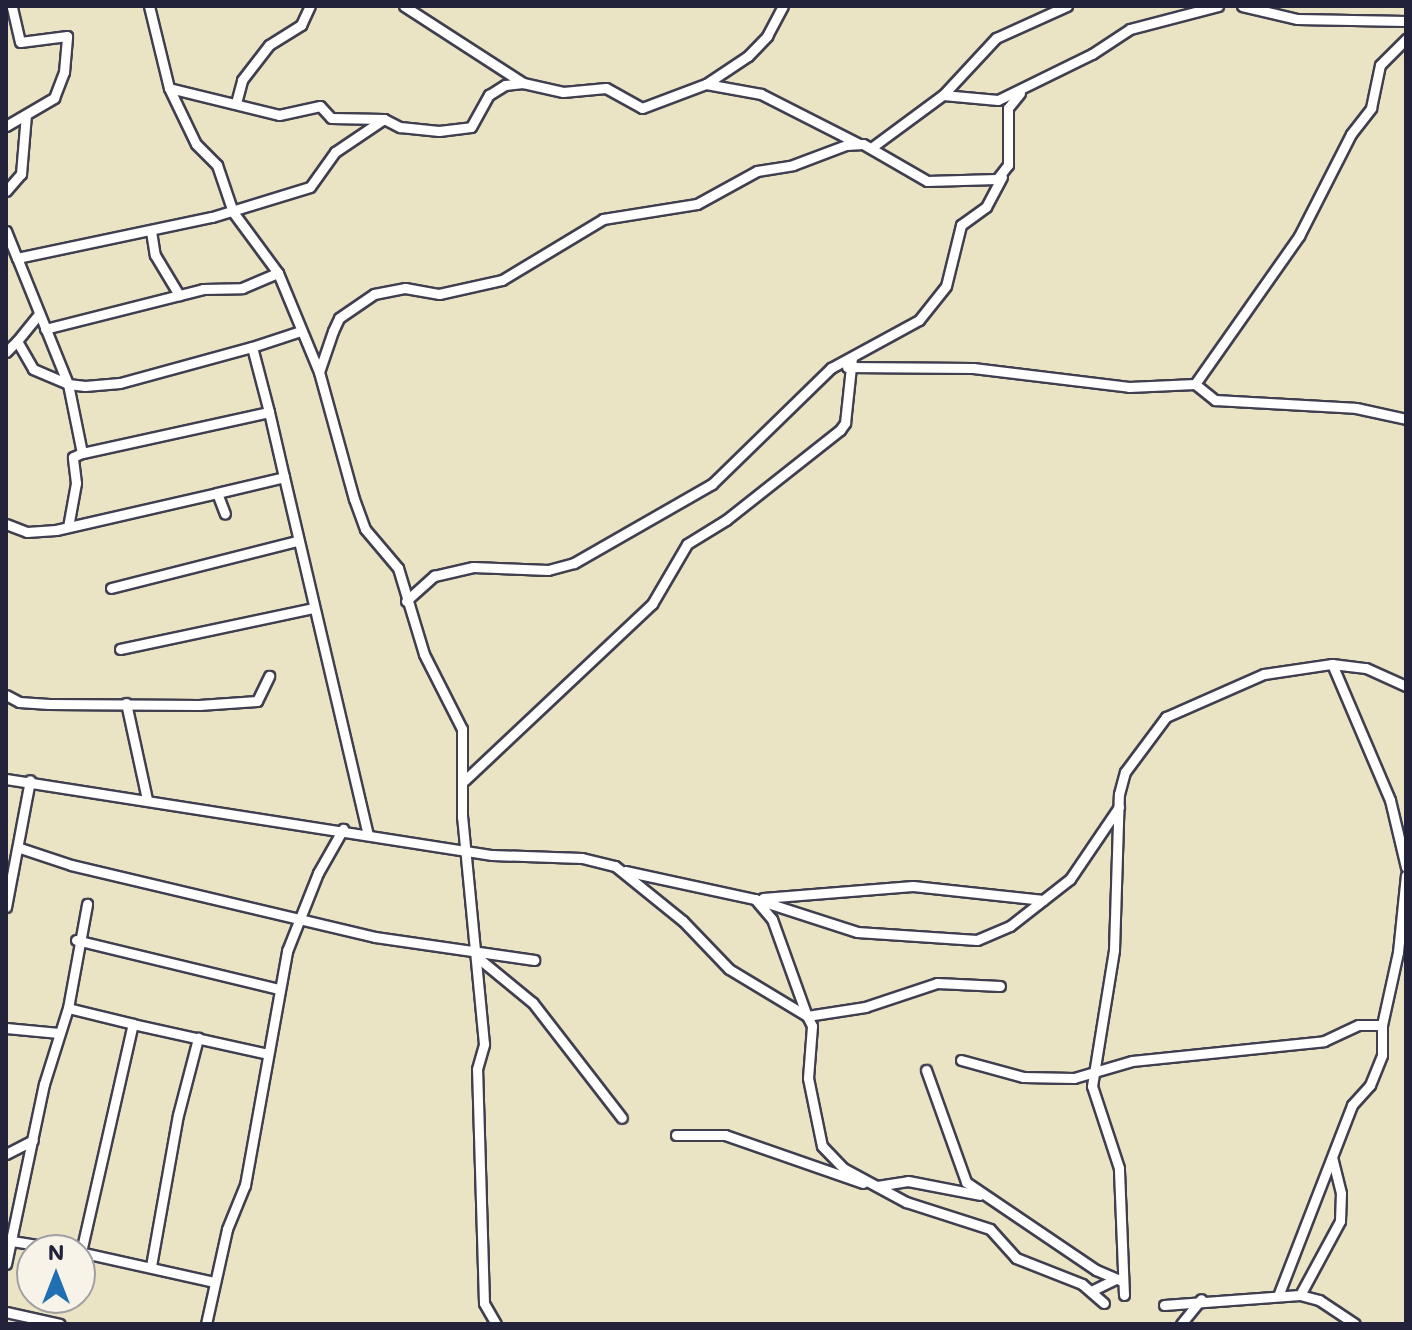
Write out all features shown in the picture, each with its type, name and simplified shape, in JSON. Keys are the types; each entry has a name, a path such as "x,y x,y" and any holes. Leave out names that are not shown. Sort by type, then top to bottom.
{"street":[{"path":"6,126 54,98 64,72 67,36 20,42 12,6"},
{"path":"149,6 169,88 196,144 217,165 228,185 233,212 278,273 319,372 365,529 398,568 424,654 462,729 467,850 484,1044 477,1069 484,1303 496,1324"},
{"path":"236,103 242,80 269,45 301,25 310,6"},
{"path":"404,6 523,83 563,92 606,88 642,108 706,84 757,49 783,6"},
{"path":"871,148 943,95 996,38 1067,6"},
{"path":"943,95 991,101 1020,93 1130,29 1218,6"},
{"path":"1242,6 1297,19 1406,21"},
{"path":"1258,10 1275,6"},
{"path":"1195,384 1299,236 1351,134 1371,108 1380,65 1406,39"},
{"path":"169,88 279,115 320,106 331,118 384,119 400,127 467,129 496,89 523,83"},
{"path":"706,84 761,94 871,148 927,181 1002,177"},
{"path":"465,780 652,604 687,544 726,520 840,430 852,363 929,310 949,277 961,225 986,207 1009,159 1008,108 1020,93"},
{"path":"6,191 21,174 26,115"},
{"path":"17,258 233,212 310,187 335,152 384,119"},
{"path":"319,372 339,318 374,294 405,288 439,294 502,280 603,219 697,204 757,171 787,167 857,143"},
{"path":"6,231 68,384 82,453"},
{"path":"151,231 155,255 179,295"},
{"path":"45,329 179,295 242,288 278,273"},
{"path":"6,352 39,314"},
{"path":"17,341 33,369 68,384 113,384 301,331"},
{"path":"252,347 367,832"},
{"path":"406,601 434,576 473,567 548,570 595,553 654,513 683,503 712,484 831,368 852,363 973,368 1129,387 1195,384 1215,400 1356,408 1406,419"},
{"path":"68,527 76,483 73,457 269,412"},
{"path":"6,524 27,532 68,527 284,477"},
{"path":"217,493 225,514"},
{"path":"111,588 297,541"},
{"path":"120,649 313,608"},
{"path":"1124,1295 1119,1280 1119,1168 1095,1099 1095,1074 1118,913 1119,806 1125,772 1166,717 1264,674 1332,664 1366,668 1406,686"},
{"path":"1332,664 1390,800 1406,867"},
{"path":"6,695 34,703 257,701 269,676"},
{"path":"126,703 147,799"},
{"path":"6,779 30,780 467,850 615,866 636,878 755,899 857,932 932,941 977,940 1010,926 1088,857 1119,806"},
{"path":"6,907 20,848 30,780"},
{"path":"206,1324 235,1204 245,1185 278,989 298,919 343,829"},
{"path":"20,848 71,865 298,919 475,955 534,960"},
{"path":"615,866 683,921 729,969 807,1016 865,1007 937,983 1000,986"},
{"path":"1278,1296 1352,1105 1370,1085 1382,1055 1382,1025 1398,952 1406,875"},
{"path":"755,899 913,886 1043,900"},
{"path":"755,899 772,919 812,1026 808,1078 822,1146 843,1168 906,1202 990,1229 1016,1258 1091,1291 1104,1303"},
{"path":"6,1264 33,1140 68,1008 76,940 87,904"},
{"path":"76,940 278,989"},
{"path":"475,955 533,1003 622,1118"},
{"path":"68,1008 268,1054"},
{"path":"85,1234 133,1024"},
{"path":"961,1060 1036,1078 1095,1074 1132,1061 1324,1041 1359,1025 1382,1025"},
{"path":"6,1028 59,1033"},
{"path":"151,1266 178,1115 198,1038"},
{"path":"926,1070 958,1166 980,1195"},
{"path":"676,1135 725,1135 877,1186 908,1181 980,1195 1119,1280"},
{"path":"6,1154 33,1140"},
{"path":"1300,1295 1340,1221 1341,1193 1332,1157"},
{"path":"12,1241 16,1242"},
{"path":"96,1255 214,1282"},
{"path":"1091,1291 1119,1280"},
{"path":"1164,1305 1201,1299 1300,1295 1319,1300 1355,1324"},
{"path":"1181,1324 1201,1299"},
{"path":"6,1312 60,1324"}]}
